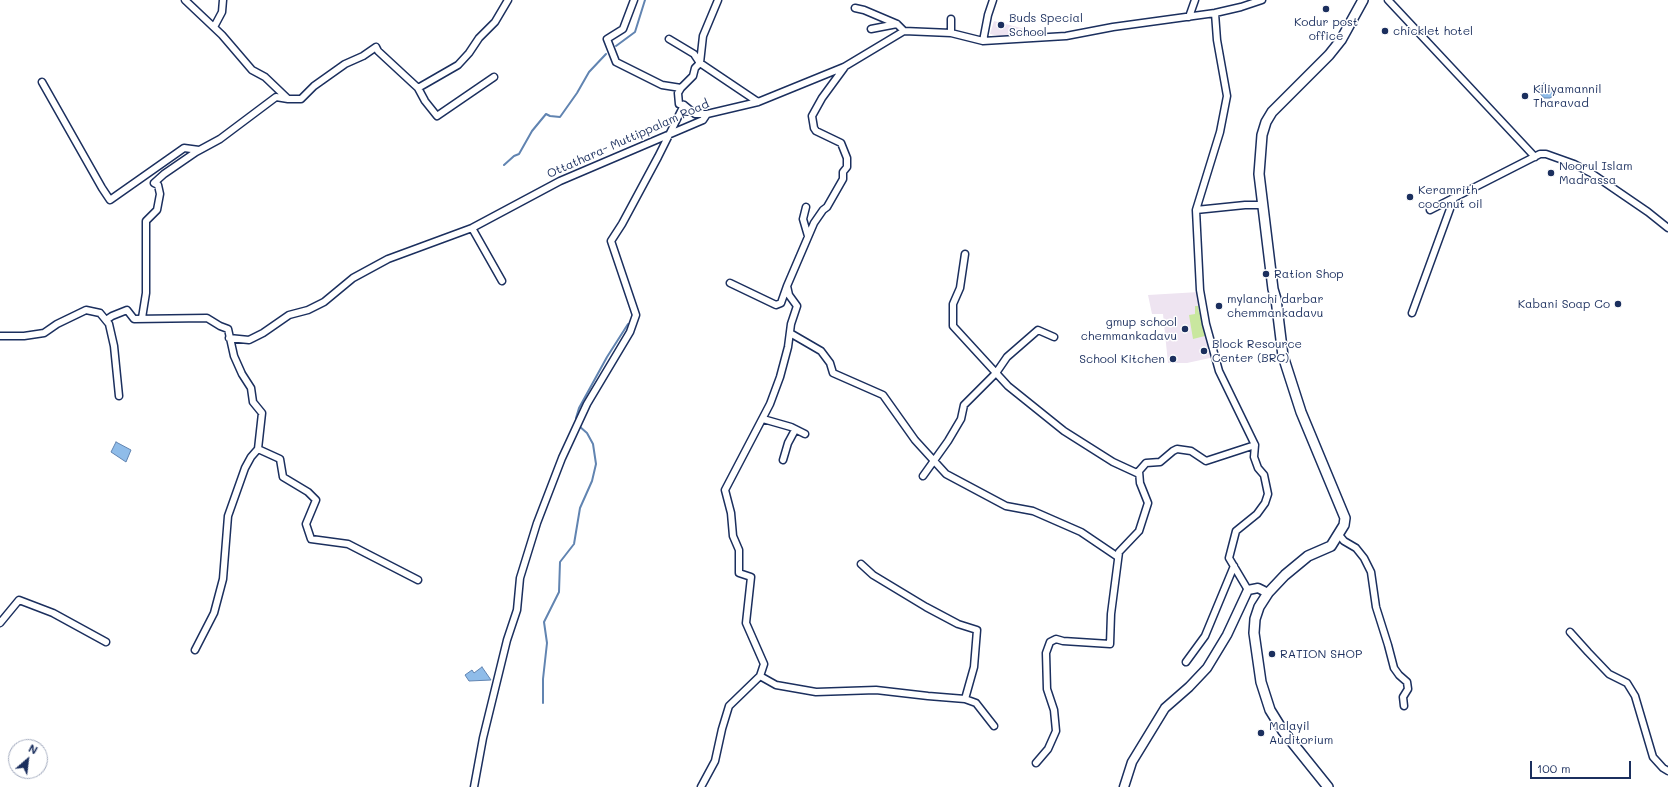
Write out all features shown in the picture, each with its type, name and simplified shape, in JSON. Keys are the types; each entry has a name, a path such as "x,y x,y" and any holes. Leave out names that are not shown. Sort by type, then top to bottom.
{"main road":[{"path":"1328,787 1283,731 1270,710 1261,682 1254,633 1255,619 1259,607 1268,593 1285,574 1308,556 1331,546 1344,525 1344,512 1333,491 1309,433 1283,356 1276,299 1273,289 1260,174 1262,135 1266,122 1272,112 1341,40 1363,0"}],"street":[{"path":"185,0 214,27 252,70 264,77 288,99"},
{"path":"214,27 222,12 223,0"},
{"path":"418,88 458,65 479,38 495,22 508,0"},
{"path":"634,0 623,29 607,39 613,57 616,62 662,85 681,88"},
{"path":"707,114 695,114 684,105 679,104 678,93 693,76 695,68 700,63 703,36 718,0"},
{"path":"983,41 988,15 993,0"},
{"path":"1189,17 1195,0"},
{"path":"855,8 864,10 897,24 904,31 951,33 983,41 1066,36 1113,27 1215,13 1262,0"},
{"path":"1388,0 1535,157"},
{"path":"1215,13 1217,40 1227,96 1220,132 1196,210 1200,290 1206,324 1219,371 1255,445 1254,456 1258,468 1264,475 1268,494 1265,503 1257,514 1236,531 1229,558 1248,590"},
{"path":"951,19 951,33"},
{"path":"871,29 897,24"},
{"name":"Ottathara- Muttippalam Road","path":"229,338 248,340 263,333 289,315 308,310 324,302 354,278 388,259 472,228 560,181 703,120 707,114 758,102 844,67 904,31"},
{"path":"669,39 694,54 700,63 758,102"},
{"path":"142,318 146,293 146,221 157,210 160,194 158,185 154,183 164,174 199,150 220,139 276,97 301,99 314,86 345,64 364,56 376,47 378,51 418,88 425,101 437,116 494,76"},
{"path":"730,283 776,305 781,303 814,223 823,210 827,207 843,179 843,172 847,167 847,158 840,143 816,131 812,116 822,98 844,67"},
{"path":"42,82 110,200 184,148 199,150"},
{"path":"474,787 507,640 517,610 520,578 537,523 562,458 587,404 630,332 636,315 611,241 622,224 671,134 684,105"},
{"path":"1430,210 1540,154 1546,154 1574,164 1590,173 1648,212 1668,228"},
{"path":"1412,313 1454,198"},
{"path":"1196,210 1245,205 1263,205"},
{"path":"806,206 803,219 808,236"},
{"path":"472,228 502,281"},
{"path":"965,254 960,288 954,304 953,326 1008,386 1064,431 1113,462 1139,474"},
{"path":"701,787 715,761 729,706 760,676 764,664 746,623 751,577 739,573 739,550 733,536 731,513 726,490 763,419 780,377 792,320 797,306 789,295 787,286"},
{"path":"0,336 24,336 44,333 57,324 86,310 100,313 109,324 114,346 119,396"},
{"path":"106,320 127,310 134,319 207,318 228,329 229,338 242,374 251,388 253,402 262,413 258,449 251,456 245,468 228,516 223,579 214,613 195,650"},
{"path":"923,476 948,441 961,419 964,405 996,373 1007,357 1038,330 1054,336"},
{"path":"790,333 821,351 830,363 833,373 883,395 915,440 946,474 1006,506 1033,511 1081,532 1118,557"},
{"path":"763,419 805,434"},
{"path":"783,460 788,443 795,430"},
{"path":"1036,763 1048,749 1056,731 1054,710 1047,690 1047,648 1050,642 1056,639 1063,641 1110,644 1111,614 1119,552 1139,531 1148,503 1140,483 1139,471 1146,462 1160,462 1177,449 1191,451 1206,460 1255,445"},
{"path":"258,449 280,459 283,477 308,492 316,500 306,524 311,539 348,544 418,580"},
{"path":"1339,535 1344,541 1356,548 1364,558 1370,572 1376,607 1394,668 1407,682 1408,689 1403,697 1404,706"},
{"path":"861,564 873,575 926,607 958,624 977,630 974,667 965,699"},
{"path":"1186,662 1205,636 1234,566"},
{"path":"1248,590 1258,588 1268,593"},
{"path":"1124,787 1132,762 1165,708 1189,687 1207,668 1227,635 1248,590"},
{"path":"0,623 19,600 53,613 106,642"},
{"path":"1570,632 1609,674 1627,683 1635,696 1653,757 1663,768 1668,771"},
{"path":"760,676 776,685 816,692 876,690 965,699 976,703 994,726"}],"shaded area":[{"name":"Buds Special School","path":"994,21 1025,29 1020,36 1005,37 990,34"},
{"path":"1199,292 1211,351 1210,358 1187,363 1168,363 1163,314 1152,314 1148,295"}],"green space":[{"path":"1195,306 1198,306 1199,313 1201,313 1205,336 1193,339 1189,315 1195,314"}],"water":[{"path":"1544,83 1556,94 1550,98 1544,98 1538,91"},
{"path":"116,442 131,450 126,462 111,452"},
{"path":"482,667 491,680 469,681 465,675 472,670 474,673"}],"waterway":[{"path":"616,46 635,32 645,0"},
{"path":"504,165 514,156 519,154 532,131 546,114 560,117 577,93 589,72 606,54"},
{"path":"577,422 576,418 579,408 607,357 628,324"},
{"path":"543,703 543,679 547,643 544,622 559,592 560,562 574,544 580,508 592,481 596,464 593,444 587,433 579,426"}],"place":[{"name":"Kodur post office","path":"1326,9"},
{"name":"Buds Special School","path":"1001,25"},
{"name":"chicklet hotel","path":"1385,31"},
{"name":"Kiliyamannil Tharavad","path":"1525,96"},
{"name":"Noorul Islam Madrassa","path":"1551,173"},
{"name":"Keramrith coconut oil","path":"1410,197"},
{"name":"Ration Shop","path":"1266,274"},
{"name":"Kabani Soap Co","path":"1618,304"},
{"name":"mylanchi darbar chemmankadavu","path":"1219,306"},
{"name":"gmup school chemmankadavu","path":"1185,329"},
{"name":"Block Resource Center (BRC)","path":"1204,351"},
{"name":"School Kitchen","path":"1173,359"},
{"name":"RATION SHOP","path":"1272,654"},
{"name":"Malayil Auditorium","path":"1261,733"}]}
